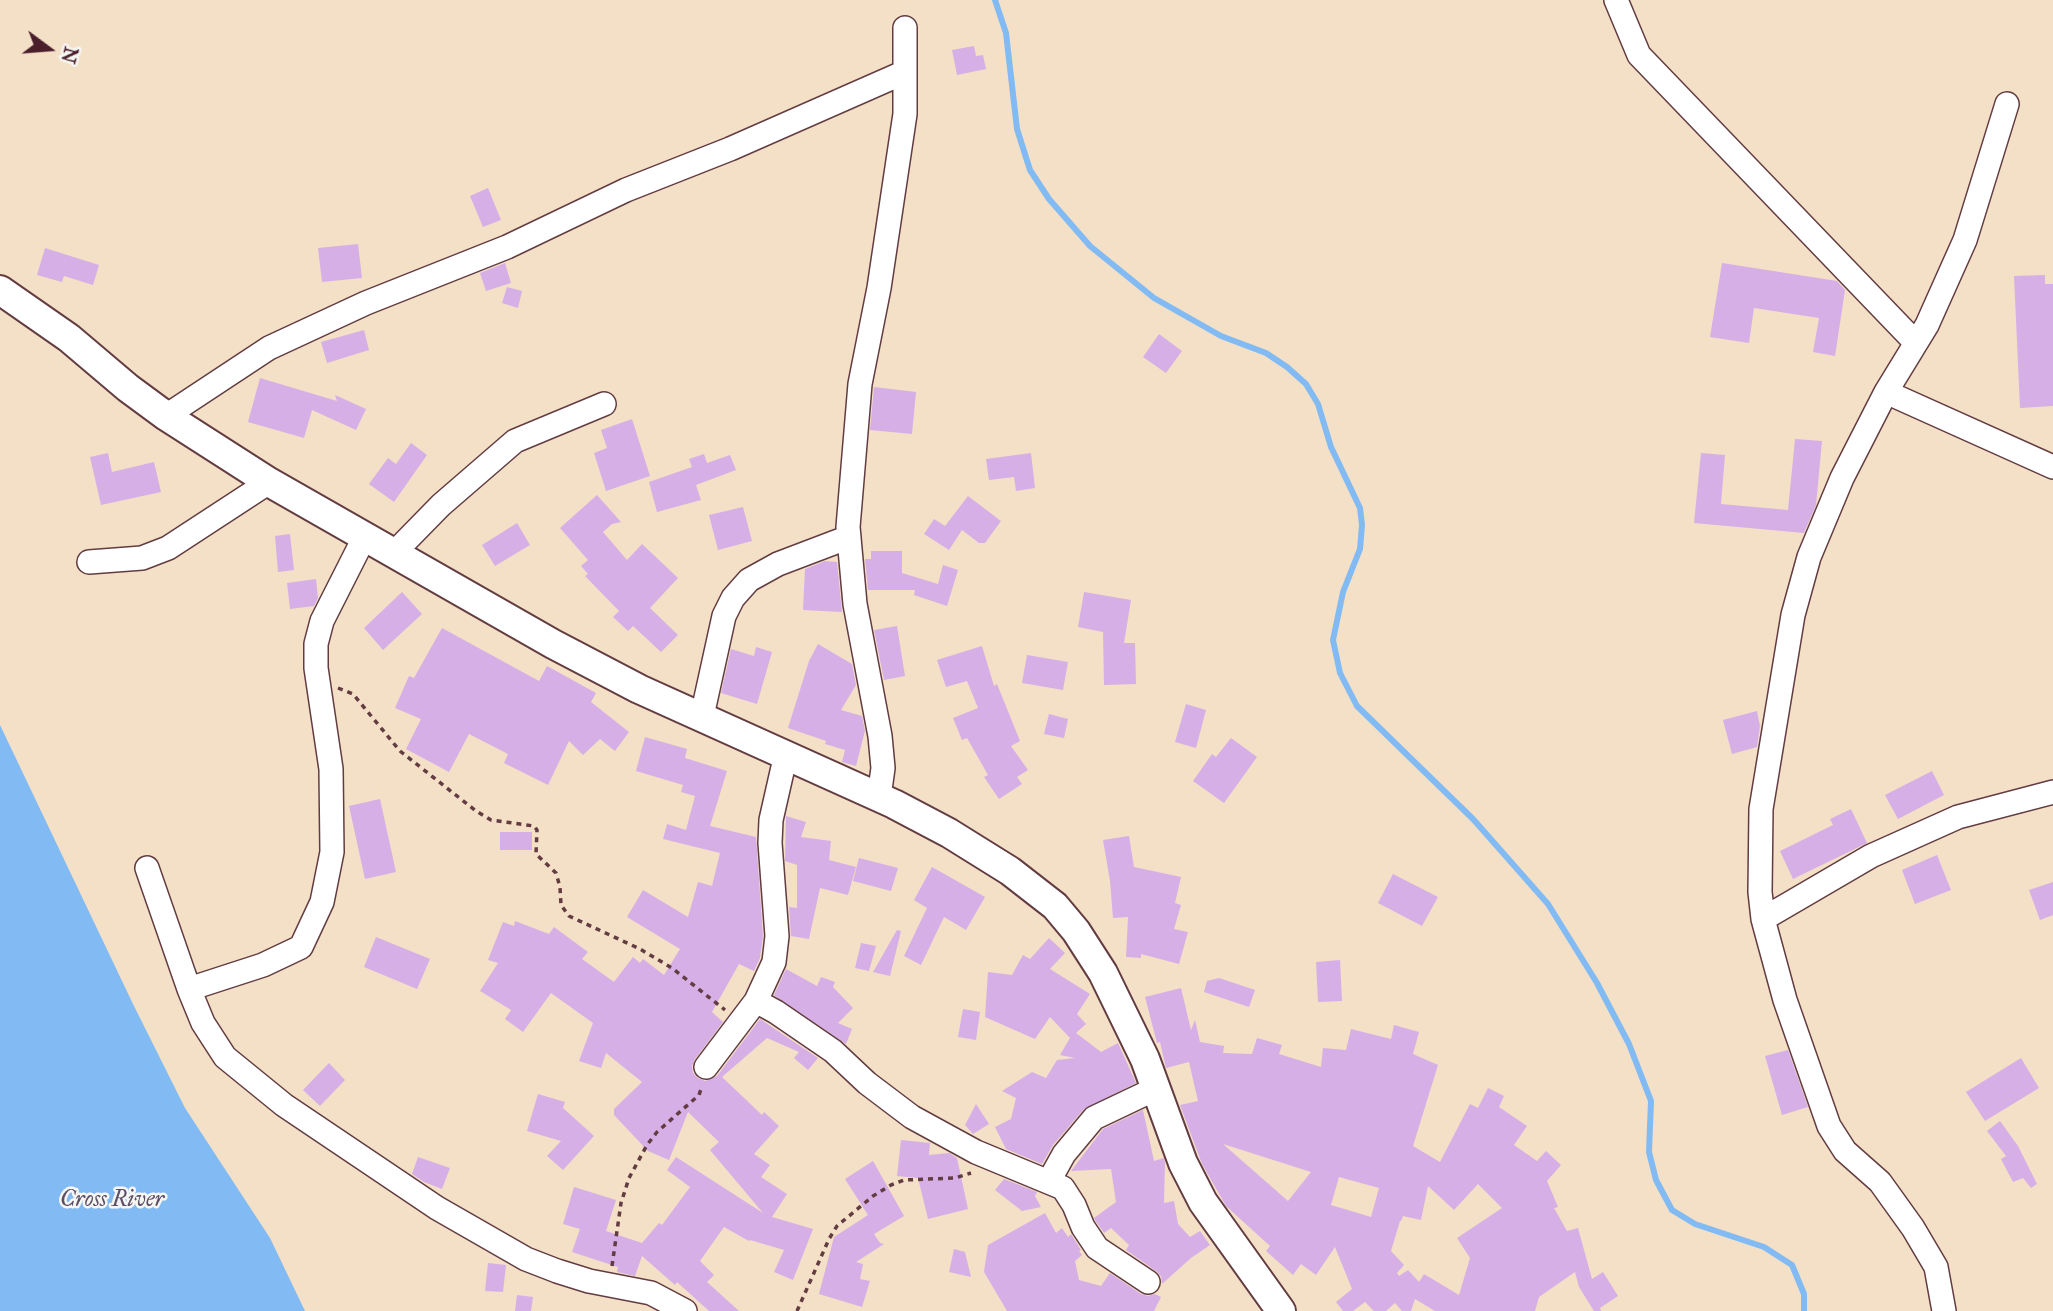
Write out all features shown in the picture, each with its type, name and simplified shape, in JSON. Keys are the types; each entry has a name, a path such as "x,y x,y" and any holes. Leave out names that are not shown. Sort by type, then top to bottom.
{"street":[{"path":"1616,0 1639,55 1916,343"},
{"path":"879,797 882,776 880,736 855,604 849,537 852,458 860,384 879,288 905,114 905,28"},
{"path":"166,415 270,348 366,303 507,247 626,190 730,149 905,72"},
{"path":"1944,1311 1936,1268 1913,1227 1880,1182 1845,1151 1829,1126 1785,1000 1763,919 1760,892 1761,808 1793,615 1809,557 1842,478 1886,392 1927,325 1965,240 2007,104"},
{"path":"0,290 69,338 128,388 269,482 552,644 639,689 879,797 949,833 1000,864 1055,906 1076,932 1103,974 1145,1059 1183,1163 1203,1202 1281,1311"},
{"path":"1886,392 2053,467"},
{"path":"394,553 441,505 515,441 604,404"},
{"path":"89,562 142,558 168,548 269,482"},
{"path":"189,989 263,965 301,947 322,902 332,852 331,769 319,687 316,644 322,621 365,536"},
{"path":"702,716 724,616 733,598 749,580 778,564 849,537"},
{"path":"706,1067 756,1001 774,961 776,950 771,820 786,754"},
{"path":"1763,919 1871,856 1958,817 2053,792"},
{"path":"147,869 203,1023 225,1057 284,1105 436,1208 526,1259 557,1271 651,1293 685,1311"},
{"path":"756,1001 833,1051 867,1083 912,1117 999,1163 1063,1188 1097,1248 1148,1282"},
{"path":"1049,1181 1064,1154 1094,1118 1155,1089"}],"path":[{"path":"319,687 342,688 353,694 400,751 476,811 491,820 534,826 537,830 536,854 556,873 561,905 569,916 661,961 740,1022"},
{"path":"608,1284 621,1203 629,1178 657,1132 699,1095 706,1067"},
{"path":"797,1311 817,1264 838,1226 873,1196 904,1181 955,1178 999,1163"}],"water":[{"name":"Cross River","path":"0,725 185,1108 270,1238 305,1311 0,1311"}],"building":[{"path":"974,46 976,56 983,55 986,69 957,75 952,50"},
{"path":"488,188 501,220 483,227 470,196"},
{"path":"358,244 362,278 322,282 318,248"},
{"path":"45,248 99,265 93,285 64,276 62,282 37,275"},
{"path":"505,263 511,283 486,291 480,273"},
{"path":"1722,263 1837,281 1845,290 1835,356 1813,352 1819,318 1754,308 1749,343 1710,337"},
{"path":"2045,275 2045,284 2053,284 2053,406 2020,408 2014,276"},
{"path":"507,287 522,291 518,308 502,303"},
{"path":"364,330 369,350 327,363 321,342"},
{"path":"1159,334 1182,351 1166,373 1143,357"},
{"path":"260,378 337,401 335,395 366,409 356,430 312,410 304,438 248,422"},
{"path":"874,387 916,392 912,434 870,430"},
{"path":"632,419 650,476 606,491 594,453 607,448 601,430"},
{"path":"1795,439 1822,441 1816,505 1804,533 1694,523 1701,453 1725,455 1721,504 1788,510"},
{"path":"411,443 427,455 394,502 369,484 388,458 396,464"},
{"path":"108,453 112,472 154,462 161,492 101,505 90,457"},
{"path":"1031,453 1035,488 1016,491 1014,477 989,480 986,459"},
{"path":"704,454 707,463 730,455 736,470 696,485 701,500 657,512 649,482 692,467 689,459"},
{"path":"597,495 621,522 612,524 603,532 627,560 642,544 678,578 650,608 678,635 661,652 633,626 628,631 613,617 619,611 585,576 588,574 581,566 588,560 560,528"},
{"path":"968,496 1001,521 985,543 979,543 962,530 949,550 924,534 934,519 945,526"},
{"path":"743,507 752,541 718,550 709,515"},
{"path":"517,523 530,545 495,566 482,545"},
{"path":"290,534 294,570 278,572 275,536"},
{"path":"871,551 902,551 902,573 938,584 943,565 958,570 947,606 914,595 915,590 868,590 865,559 871,559"},
{"path":"825,561 837,562 842,612 803,610 805,569"},
{"path":"316,579 318,598 314,606 290,609 287,583"},
{"path":"402,592 422,614 383,650 364,628"},
{"path":"1084,592 1131,600 1124,643 1135,643 1136,684 1104,685 1103,632 1078,627"},
{"path":"897,626 905,676 884,680 874,630"},
{"path":"442,628 539,681 547,666 596,693 591,702 629,732 615,751 600,739 583,755 569,741 548,785 504,763 508,754 469,734 449,772 406,749 421,719 395,708 409,676 414,678"},
{"path":"818,644 852,664 856,685 841,710 862,716 865,731 856,766 842,762 845,750 788,728 809,661"},
{"path":"982,646 994,686 997,684 1020,741 1011,746 1028,770 1017,777 1022,784 999,799 984,777 988,775 967,738 962,740 953,718 978,708 967,681 946,687 937,660"},
{"path":"756,647 772,652 757,704 721,693 731,649 754,656"},
{"path":"1027,655 1068,662 1063,690 1022,683"},
{"path":"1186,704 1206,710 1196,748 1175,742"},
{"path":"1757,711 1760,726 1757,747 1732,754 1723,720"},
{"path":"1049,714 1068,719 1064,738 1044,734"},
{"path":"645,737 687,749 685,758 727,771 710,826 756,837 763,936 760,958 754,971 739,964 712,1012 723,1022 695,1059 693,1073 705,1081 717,1076 760,1019 818,1058 808,1070 794,1058 799,1052 767,1038 722,1077 762,1115 764,1112 779,1126 754,1154 770,1165 761,1177 787,1194 772,1217 813,1229 793,1280 774,1272 784,1250 749,1241 724,1227 700,1261 714,1275 707,1282 739,1311 709,1311 677,1282 675,1285 642,1256 635,1276 617,1272 618,1267 572,1252 580,1229 563,1224 574,1187 616,1200 606,1231 642,1243 659,1223 662,1225 690,1187 667,1170 676,1157 763,1213 710,1150 719,1142 688,1112 669,1160 648,1151 614,1115 614,1109 642,1082 606,1053 601,1068 579,1061 593,1023 551,993 523,1032 505,1019 511,1010 480,991 498,963 488,960 503,922 514,926 515,921 549,934 554,927 588,952 582,959 614,982 633,957 640,963 643,959 664,975 680,949 627,917 643,890 688,917 698,882 712,886 720,853 663,839 667,824 686,830 695,796 681,792 683,785 636,771"},
{"path":"1231,738 1257,757 1224,803 1193,781 1212,754 1216,757"},
{"path":"1932,771 1944,795 1898,819 1885,795"},
{"path":"380,799 396,872 365,879 349,806"},
{"path":"1851,809 1867,843 1793,879 1780,851 1833,825 1830,819"},
{"path":"786,816 806,822 801,837 831,841 829,860 856,867 848,895 820,888 809,939 791,936 789,907 797,908 797,865 785,861"},
{"path":"500,832 532,832 532,850 500,850"},
{"path":"1129,836 1134,867 1181,877 1175,903 1181,905 1174,929 1188,932 1179,964 1141,954 1141,958 1126,957 1128,917 1113,918 1103,840"},
{"path":"1937,855 1951,890 1915,904 1902,870"},
{"path":"859,858 898,868 891,891 853,881"},
{"path":"932,867 985,897 966,930 944,917 921,965 904,956 927,908 914,900"},
{"path":"1393,874 1438,897 1422,926 1378,903"},
{"path":"2053,882 2053,915 2040,920 2029,890"},
{"path":"897,930 901,931 890,976 873,972"},
{"path":"376,937 430,959 417,989 364,967"},
{"path":"1049,938 1065,953 1050,969 1090,994 1077,1014 1086,1024 1076,1033 1101,1052 1118,1043 1136,1083 1084,1109 1053,1145 1042,1164 1006,1149 995,1127 1011,1119 1016,1098 1002,1091 1032,1072 1046,1078 1057,1060 1075,1058 1060,1055 1070,1038 1050,1017 1035,1039 985,1017 988,972 1012,975 1023,955 1030,959"},
{"path":"861,943 876,946 869,971 855,968"},
{"path":"1340,960 1342,1001 1318,1002 1316,962"},
{"path":"786,969 817,986 821,977 835,982 833,987 853,1008 838,1023 852,1029 846,1044 774,995"},
{"path":"1219,978 1255,990 1249,1007 1204,992 1207,981"},
{"path":"1181,988 1191,1030 1195,1020 1200,1042 1224,1046 1223,1053 1252,1054 1257,1038 1282,1045 1279,1054 1321,1067 1323,1048 1346,1050 1351,1029 1391,1039 1394,1025 1419,1032 1413,1054 1438,1065 1413,1146 1440,1162 1470,1104 1478,1108 1488,1088 1504,1096 1499,1107 1527,1126 1514,1145 1537,1161 1546,1151 1561,1165 1547,1181 1558,1207 1554,1208 1567,1231 1578,1228 1592,1279 1603,1272 1618,1296 1600,1308 1601,1311 1594,1311 1579,1287 1575,1272 1539,1297 1535,1311 1435,1311 1415,1299 1411,1311 1402,1311 1395,1303 1386,1311 1374,1311 1365,1302 1353,1311 1343,1311 1336,1302 1352,1289 1335,1247 1316,1275 1301,1264 1293,1275 1266,1251 1270,1246 1226,1206 1202,1164 1180,1105 1198,1101 1189,1062 1166,1068 1145,997","holes":["1223,1144 1311,1172 1288,1201","1339,1177 1379,1188 1371,1217 1331,1205","1478,1184 1502,1208 1457,1238 1470,1258 1459,1295 1424,1274 1419,1282 1408,1270 1399,1276 1397,1273 1404,1265 1391,1251 1400,1221 1403,1216 1421,1220 1428,1186 1454,1210"]},
{"path":"963,1009 980,1012 976,1040 958,1037"},
{"path":"1788,1050 1808,1107 1782,1115 1765,1056"},
{"path":"2021,1058 2039,1088 1985,1121 1966,1092"},
{"path":"329,1063 345,1080 320,1106 303,1090"},
{"path":"538,1094 565,1102 563,1108 594,1136 563,1170 547,1156 561,1141 527,1131"},
{"path":"976,1104 989,1124 973,1134 965,1125"},
{"path":"1143,1110 1154,1161 1164,1158 1164,1203 1174,1201 1178,1224 1190,1237 1200,1231 1210,1245 1162,1284 1161,1276 1156,1271 1126,1250 1129,1245 1111,1228 1104,1233 1094,1218 1116,1202 1111,1169 1071,1171 1103,1129"},
{"path":"2000,1121 2018,1146 2037,1184 2031,1188 2023,1178 2013,1182 2001,1159 2006,1156 1987,1131"},
{"path":"901,1140 930,1143 929,1155 949,1153 957,1158 968,1209 928,1219 918,1178 897,1176"},
{"path":"418,1157 450,1168 442,1189 412,1174"},
{"path":"873,1161 904,1216 874,1234 880,1243 884,1244 856,1262 863,1264 860,1279 870,1281 862,1307 819,1294 834,1237 868,1215 845,1179"},
{"path":"1004,1179 1037,1192 1035,1196 1041,1207 1022,1211 995,1190"},
{"path":"1045,1213 1056,1233 1062,1228 1068,1237 1071,1234 1081,1250 1079,1251 1082,1255 1075,1261 1079,1280 1101,1286 1110,1273 1141,1294 1161,1297 1154,1311 1007,1311 984,1272 988,1245"},
{"path":"954,1249 965,1252 971,1277 949,1272"},
{"path":"488,1263 506,1265 503,1292 485,1291"},
{"path":"517,1295 533,1297 531,1311 515,1311"}],"waterway":[{"path":"995,0 1006,33 1017,129 1030,170 1049,199 1090,246 1154,298 1221,336 1266,353 1306,384 1318,404 1331,447 1360,508 1360,549 1343,592 1333,640 1340,673 1357,706 1473,819 1548,904 1597,983 1629,1044 1651,1101 1649,1152 1656,1180 1672,1210 1695,1224 1764,1247 1792,1265 1804,1294 1804,1311"}]}
